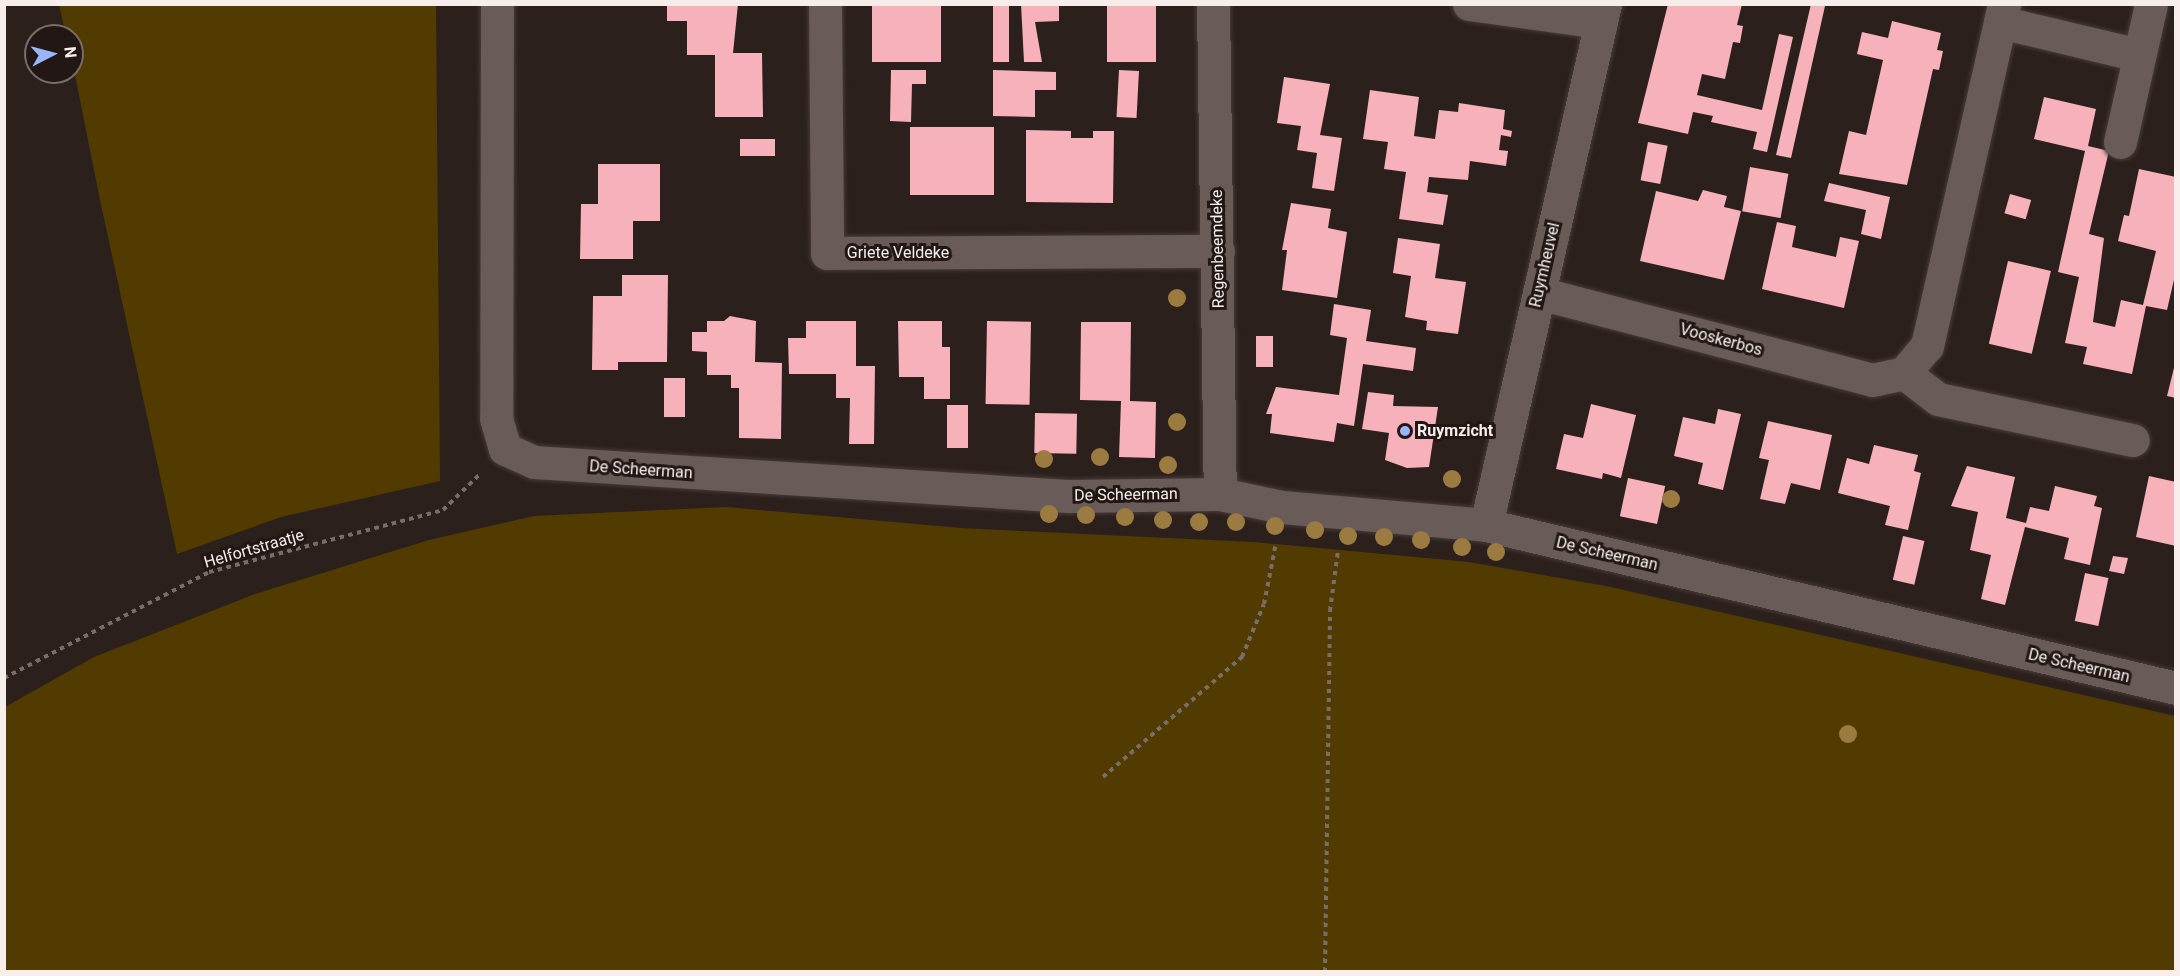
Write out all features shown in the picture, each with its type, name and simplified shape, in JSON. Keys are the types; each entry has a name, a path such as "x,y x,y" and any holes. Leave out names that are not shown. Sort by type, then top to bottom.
{"street":[{"path":"497,4 496,418 505,449"},
{"name":"Griete Veldeke","path":"825,4 826,253 1218,251"},
{"name":"Regenbeemdeke","path":"1213,4 1220,494"},
{"path":"1468,4 1603,13"},
{"path":"2120,142 2151,4"},
{"name":"Ruymheuvel","path":"1486,525 1603,13"},
{"path":"2133,440 1938,399 1904,374 1927,346 2002,14 2139,55"},
{"name":"Vooskerbos","path":"1539,292 1872,380 1904,374"},
{"name":"De Scheerman","path":"505,449 534,462 859,485 1068,496 1220,494 1282,507 1486,525 2175,688"}],"path":[{"name":"Helfortstraatje","path":"4,678 209,572 443,510 505,449"},
{"path":"1103,777 1242,657 1264,604 1282,507"},
{"path":"1325,972 1330,611 1343,511"}],"shaded area":[{"path":"59,5 436,5 440,481 281,517 177,554 77,84 84,84 84,24 63,24"},
{"path":"726,507 961,528 1253,542 1469,562 1606,586 2175,716 2175,971 5,971 5,707 94,657 255,594 429,540 534,516"}],"building":[{"path":"667,4 738,4 733,53 762,53 763,117 715,117 715,55 687,55 687,21 667,21"},
{"path":"872,4 941,4 941,62 872,62"},
{"path":"993,4 1009,4 1009,62 993,62"},
{"path":"1021,4 1059,4 1059,21 1035,22 1042,62 1024,62"},
{"path":"1107,4 1156,4 1156,62 1107,62"},
{"path":"1668,4 1742,4 1737,25 1743,26 1740,43 1733,42 1725,79 1702,74 1697,95 1762,110 1779,34 1793,37 1767,152 1753,149 1757,132 1711,122 1713,116 1693,112 1688,134 1638,123"},
{"path":"1811,4 1833,4 1825,6 1791,158 1776,155"},
{"path":"1892,21 1941,33 1937,50 1943,51 1939,70 1933,69 1907,185 1839,174 1849,131 1866,135 1883,60 1857,54 1862,32 1888,38"},
{"path":"891,70 926,70 926,84 912,84 911,122 890,121"},
{"path":"993,70 1056,72 1056,90 1035,90 1035,117 993,116"},
{"path":"1119,70 1139,71 1137,118 1117,117"},
{"path":"1284,77 1330,84 1320,135 1342,138 1334,191 1312,188 1317,153 1297,150 1301,126 1277,123"},
{"path":"1370,90 1419,97 1414,136 1435,139 1439,110 1458,112 1459,103 1505,110 1503,129 1512,131 1511,137 1501,135 1499,150 1508,151 1506,166 1470,161 1468,180 1429,177 1427,192 1448,195 1443,225 1399,219 1406,172 1384,169 1388,142 1363,139"},
{"path":"2044,97 2096,109 2088,146 2109,151 2089,234 2104,238 2093,322 2115,327 2121,300 2143,305 2156,251 2118,241 2124,215 2129,216 2139,169 2176,177 2176,271 2167,310 2146,306 2132,374 2083,364 2087,347 2065,343 2079,277 2058,272 2085,151 2034,139"},
{"path":"910,127 994,127 994,195 910,195"},
{"path":"1026,130 1071,131 1071,138 1093,138 1093,131 1114,131 1113,203 1026,202"},
{"path":"740,139 775,139 775,156 740,156"},
{"path":"1648,142 1668,146 1660,184 1641,180"},
{"path":"598,164 660,164 660,221 633,221 633,259 580,259 581,204 598,204"},
{"path":"1750,167 1788,174 1781,218 1742,211"},
{"path":"1829,183 1890,197 1881,239 1861,234 1866,210 1824,201"},
{"path":"1703,190 1727,196 1724,207 1741,211 1724,280 1640,261 1656,191 1698,201"},
{"path":"2010,194 2031,200 2026,219 2004,213"},
{"path":"1291,203 1331,209 1328,228 1347,232 1337,298 1282,290 1287,250 1282,250"},
{"path":"1777,222 1796,226 1792,247 1836,257 1840,237 1859,241 1844,308 1762,289"},
{"path":"1398,238 1440,244 1435,278 1466,282 1458,334 1426,330 1427,321 1405,317 1411,276 1393,273"},
{"path":"2008,261 2051,271 2032,354 1989,344"},
{"path":"622,275 668,275 667,362 618,362 618,370 592,370 593,296 622,296"},
{"path":"1334,304 1371,310 1366,341 1416,348 1413,371 1363,364 1354,426 1337,423 1334,442 1270,433 1272,414 1266,414 1276,387 1339,395 1347,338 1330,335"},
{"path":"730,316 756,321 755,362 782,363 781,439 739,438 739,388 731,388 731,375 707,375 707,352 692,351 692,332 707,332 707,321 724,321"},
{"path":"806,321 856,321 856,366 875,366 874,444 849,444 850,398 836,398 836,374 789,374 788,338 806,338"},
{"path":"898,321 942,321 942,347 950,347 950,399 924,399 924,377 899,377"},
{"path":"987,321 1031,322 1030,405 986,404"},
{"path":"1081,322 1131,322 1130,401 1156,402 1155,458 1119,457 1121,401 1080,400"},
{"path":"1256,336 1273,336 1273,367 1256,367"},
{"path":"2176,364 2176,398 2167,396"},
{"path":"664,378 685,378 685,417 664,417"},
{"name":"Ruymzicht","path":"1368,392 1394,395 1393,406 1438,407 1429,467 1407,468 1385,460 1389,433 1362,429"},
{"path":"1591,404 1636,415 1621,478 1603,473 1602,479 1556,469 1564,434 1583,438"},
{"path":"947,405 968,405 968,448 947,448"},
{"path":"1718,409 1741,414 1723,490 1698,484 1703,463 1674,456 1683,417 1715,424"},
{"path":"1035,413 1077,414 1076,454 1034,453"},
{"path":"1768,421 1832,435 1820,490 1791,483 1785,504 1760,499 1769,460 1759,458"},
{"path":"1874,445 1918,455 1914,471 1921,473 1908,530 1885,525 1890,506 1838,493 1847,458 1869,464"},
{"path":"1967,466 2015,477 2006,518 2026,523 2030,507 2049,511 2055,486 2097,496 2094,506 2102,508 2090,565 2064,559 2069,538 2025,527 2005,605 1981,599 1991,555 1970,550 1978,512 1951,506"},
{"path":"2149,476 2176,482 2176,546 2136,537"},
{"path":"1628,478 1665,486 1657,524 1620,516"},
{"path":"1903,536 1924,541 1914,585 1893,580"},
{"path":"2113,556 2128,558 2124,574 2109,571"},
{"path":"2085,573 2108,578 2098,626 2075,621"}],"place":[{"name":"Ruymzicht","path":"1405,431"}]}
